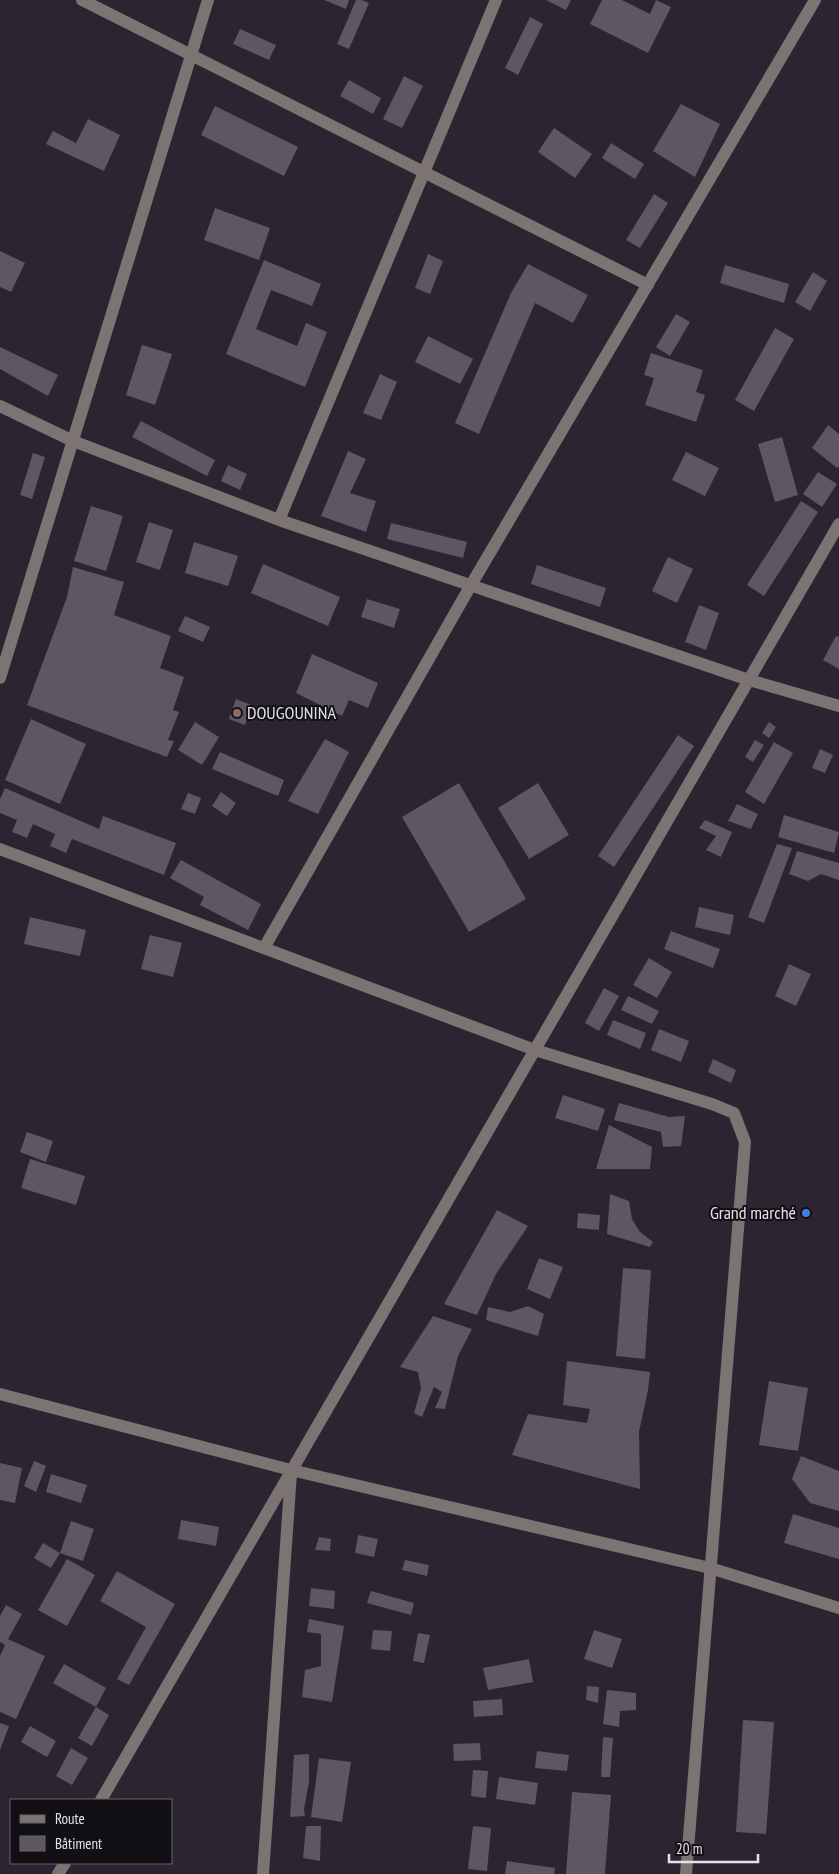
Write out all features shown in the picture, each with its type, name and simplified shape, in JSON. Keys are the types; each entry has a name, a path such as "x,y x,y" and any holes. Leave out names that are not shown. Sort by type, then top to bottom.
{"street":[{"path":"82,0 648,285"},
{"path":"0,678 208,0"},
{"path":"279,520 496,0"},
{"path":"264,948 471,585 816,0"},
{"path":"0,406 72,441 279,520 749,680 839,706"},
{"path":"102,1799 839,524"},
{"path":"0,849 535,1050 712,1104 734,1113 745,1142 686,1874"},
{"path":"0,1394 291,1470 710,1568 839,1608"},
{"path":"263,1874 291,1470"}],"building":[{"path":"324,0 349,0 346,9"},
{"path":"356,0 369,3 349,49 337,44"},
{"path":"546,0 571,0 566,10"},
{"path":"602,0 622,0 650,14 656,0 671,7 648,53 590,24"},
{"path":"530,17 543,24 518,75 505,68"},
{"path":"240,29 276,45 269,60 233,44"},
{"path":"404,76 423,86 402,128 383,119"},
{"path":"349,80 381,98 373,114 340,96"},
{"path":"681,104 720,124 695,177 653,151"},
{"path":"215,106 298,147 284,176 201,135"},
{"path":"88,119 120,135 104,171 46,144 53,131 76,143"},
{"path":"554,128 592,154 575,178 538,152"},
{"path":"611,143 644,164 635,179 602,158"},
{"path":"654,194 668,203 640,248 626,240"},
{"path":"215,208 270,228 259,260 204,240"},
{"path":"0,251 25,263 11,292 0,287"},
{"path":"428,254 443,261 430,294 415,288"},
{"path":"264,260 321,284 312,306 271,290 256,329 297,346 306,323 327,332 305,387 226,354"},
{"path":"528,264 588,295 573,323 535,303 479,434 455,423 511,293"},
{"path":"725,265 789,284 784,303 720,283"},
{"path":"813,272 827,281 810,311 795,302"},
{"path":"676,314 690,322 670,356 656,347"},
{"path":"775,328 794,339 754,411 735,400"},
{"path":"428,336 473,359 460,384 415,362"},
{"path":"142,345 172,354 155,405 126,395"},
{"path":"0,347 58,375 48,396 0,369"},
{"path":"651,353 703,370 696,392 705,395 696,422 645,405 654,378 644,375"},
{"path":"380,374 397,382 381,420 363,413"},
{"path":"141,421 215,460 207,476 132,437"},
{"path":"828,425 839,434 839,466 837,468 812,448"},
{"path":"782,437 798,495 775,502 758,444"},
{"path":"348,451 366,459 350,493 376,501 366,532 321,516"},
{"path":"686,452 719,468 705,496 672,480"},
{"path":"33,453 45,457 32,499 20,495"},
{"path":"228,465 247,474 240,490 221,481"},
{"path":"818,472 837,484 822,507 803,494"},
{"path":"801,501 818,512 764,596 747,585"},
{"path":"91,506 123,516 106,571 74,561"},
{"path":"149,522 173,530 160,570 136,562"},
{"path":"391,523 467,542 463,558 387,539"},
{"path":"194,542 238,556 228,586 185,573"},
{"path":"668,557 693,569 677,603 652,591"},
{"path":"263,564 340,597 328,626 251,593"},
{"path":"537,565 606,588 600,607 531,584"},
{"path":"73,567 124,582 114,615 171,636 160,668 184,677 173,710 179,712 168,740 174,741 167,757 27,705 67,597"},
{"path":"367,599 400,609 394,628 361,617"},
{"path":"699,605 719,613 706,650 685,642"},
{"path":"185,616 210,627 203,642 178,631"},
{"path":"836,636 839,637 839,669 823,660"},
{"path":"312,654 378,683 368,708 349,700 342,716 296,693"},
{"path":"236,699 251,705 245,725 229,719"},
{"path":"31,719 86,744 60,804 5,780"},
{"path":"195,722 219,737 202,765 178,750"},
{"path":"769,722 776,727 769,738 762,733"},
{"path":"678,735 694,746 614,867 598,856"},
{"path":"325,739 349,752 318,814 288,801"},
{"path":"755,740 764,745 753,762 745,757"},
{"path":"774,742 793,753 764,804 745,792"},
{"path":"820,749 833,755 825,773 812,768"},
{"path":"220,752 284,780 278,796 212,769"},
{"path":"459,783 526,899 469,932 402,817"},
{"path":"538,783 569,835 529,859 498,808"},
{"path":"5,788 99,829 103,816 176,843 164,875 72,839 66,853 50,846 55,834 33,824 27,838 12,832 17,820 0,813 0,799"},
{"path":"221,792 236,803 227,816 212,806"},
{"path":"188,793 201,798 195,814 181,809"},
{"path":"737,804 758,814 751,829 728,821"},
{"path":"784,815 839,832 834,853 778,837"},
{"path":"705,820 732,832 721,857 706,850 716,836 699,828"},
{"path":"777,844 792,848 764,923 748,917"},
{"path":"797,851 839,863 839,880 821,874 808,881 789,874"},
{"path":"181,860 261,904 248,930 200,905 204,897 170,878"},
{"path":"699,907 734,915 730,935 695,927"},
{"path":"30,917 86,930 80,956 24,944"},
{"path":"671,931 720,949 713,968 664,949"},
{"path":"150,935 182,943 173,977 141,969"},
{"path":"649,958 672,972 657,998 633,985"},
{"path":"789,964 811,974 796,1006 775,996"},
{"path":"604,988 619,996 599,1031 585,1023"},
{"path":"628,996 659,1011 652,1024 621,1010"},
{"path":"613,1020 646,1033 640,1049 607,1035"},
{"path":"659,1029 689,1041 681,1062 651,1050"},
{"path":"713,1059 736,1070 731,1083 708,1072"},
{"path":"563,1095 605,1109 598,1131 555,1118"},
{"path":"619,1103 669,1117 685,1116 681,1146 663,1147 661,1132 614,1120"},
{"path":"609,1125 652,1147 650,1169 596,1169"},
{"path":"27,1132 53,1141 46,1162 20,1152"},
{"path":"30,1159 85,1176 76,1205 21,1188"},
{"path":"610,1194 629,1201 632,1219 640,1232 653,1242 650,1247 607,1234"},
{"path":"497,1210 528,1226 496,1274 477,1315 444,1304"},
{"path":"578,1213 600,1215 599,1230 577,1228"},
{"path":"539,1258 563,1267 550,1299 527,1289"},
{"path":"623,1268 651,1270 645,1359 616,1356"},
{"path":"528,1306 544,1314 538,1336 486,1320 488,1307 510,1312"},
{"path":"433,1316 472,1329 458,1356 445,1409 435,1408 442,1392 434,1387 422,1417 414,1413 421,1388 418,1372 400,1367"},
{"path":"567,1361 650,1372 639,1432 640,1489 512,1455 528,1414 587,1423 590,1409 563,1405"},
{"path":"769,1381 808,1388 798,1451 759,1445"},
{"path":"801,1456 839,1471 839,1511 810,1503 792,1479"},
{"path":"34,1461 46,1466 36,1492 24,1486"},
{"path":"0,1463 22,1468 15,1503 0,1500"},
{"path":"51,1474 87,1485 81,1503 46,1492"},
{"path":"793,1514 839,1528 839,1559 784,1543"},
{"path":"181,1520 219,1527 216,1546 178,1539"},
{"path":"71,1521 94,1529 83,1561 60,1553"},
{"path":"358,1535 378,1539 374,1557 355,1553"},
{"path":"319,1537 331,1539 330,1551 315,1550"},
{"path":"43,1543 60,1553 51,1568 34,1558"},
{"path":"67,1559 95,1575 67,1626 38,1610"},
{"path":"405,1560 429,1565 427,1576 402,1570"},
{"path":"117,1571 175,1604 129,1685 117,1679 146,1627 100,1601"},
{"path":"311,1588 335,1591 334,1609 309,1606"},
{"path":"371,1591 414,1603 411,1615 367,1603"},
{"path":"6,1605 22,1614 8,1639 45,1656 16,1719 0,1712 0,1656 5,1645 0,1642 0,1616"},
{"path":"309,1619 344,1626 332,1702 302,1697 305,1670 321,1666 321,1634 307,1632"},
{"path":"373,1630 392,1631 390,1651 371,1649"},
{"path":"594,1630 622,1639 612,1668 584,1659"},
{"path":"418,1633 430,1635 424,1663 413,1661"},
{"path":"529,1659 533,1682 488,1690 483,1668"},
{"path":"64,1664 106,1688 96,1707 53,1683"},
{"path":"587,1686 599,1687 598,1703 586,1700"},
{"path":"607,1690 636,1693 636,1710 620,1711 619,1727 603,1724"},
{"path":"502,1699 503,1715 474,1717 473,1701"},
{"path":"96,1707 109,1715 92,1746 78,1738"},
{"path":"743,1720 774,1722 766,1834 736,1832"},
{"path":"0,1723 9,1726 0,1750"},
{"path":"30,1726 56,1741 47,1757 21,1742"},
{"path":"603,1737 613,1738 610,1777 601,1777"},
{"path":"480,1743 481,1760 454,1761 453,1744"},
{"path":"71,1748 88,1758 72,1785 56,1776"},
{"path":"537,1751 569,1755 567,1771 535,1768"},
{"path":"309,1754 309,1782 304,1809 305,1816 290,1817 294,1755"},
{"path":"319,1758 351,1762 342,1822 311,1817"},
{"path":"473,1770 488,1771 486,1798 471,1796"},
{"path":"499,1777 538,1783 535,1805 496,1799"},
{"path":"572,1792 611,1795 605,1874 566,1874"},
{"path":"306,1826 321,1826 320,1861 303,1858"},
{"path":"473,1826 491,1828 487,1871 468,1869"},
{"path":"507,1861 555,1868 554,1874 505,1874"}],"place":[{"name":"DOUGOUNINA","path":"237,713"},
{"name":"Grand marché","path":"806,1213"}]}
